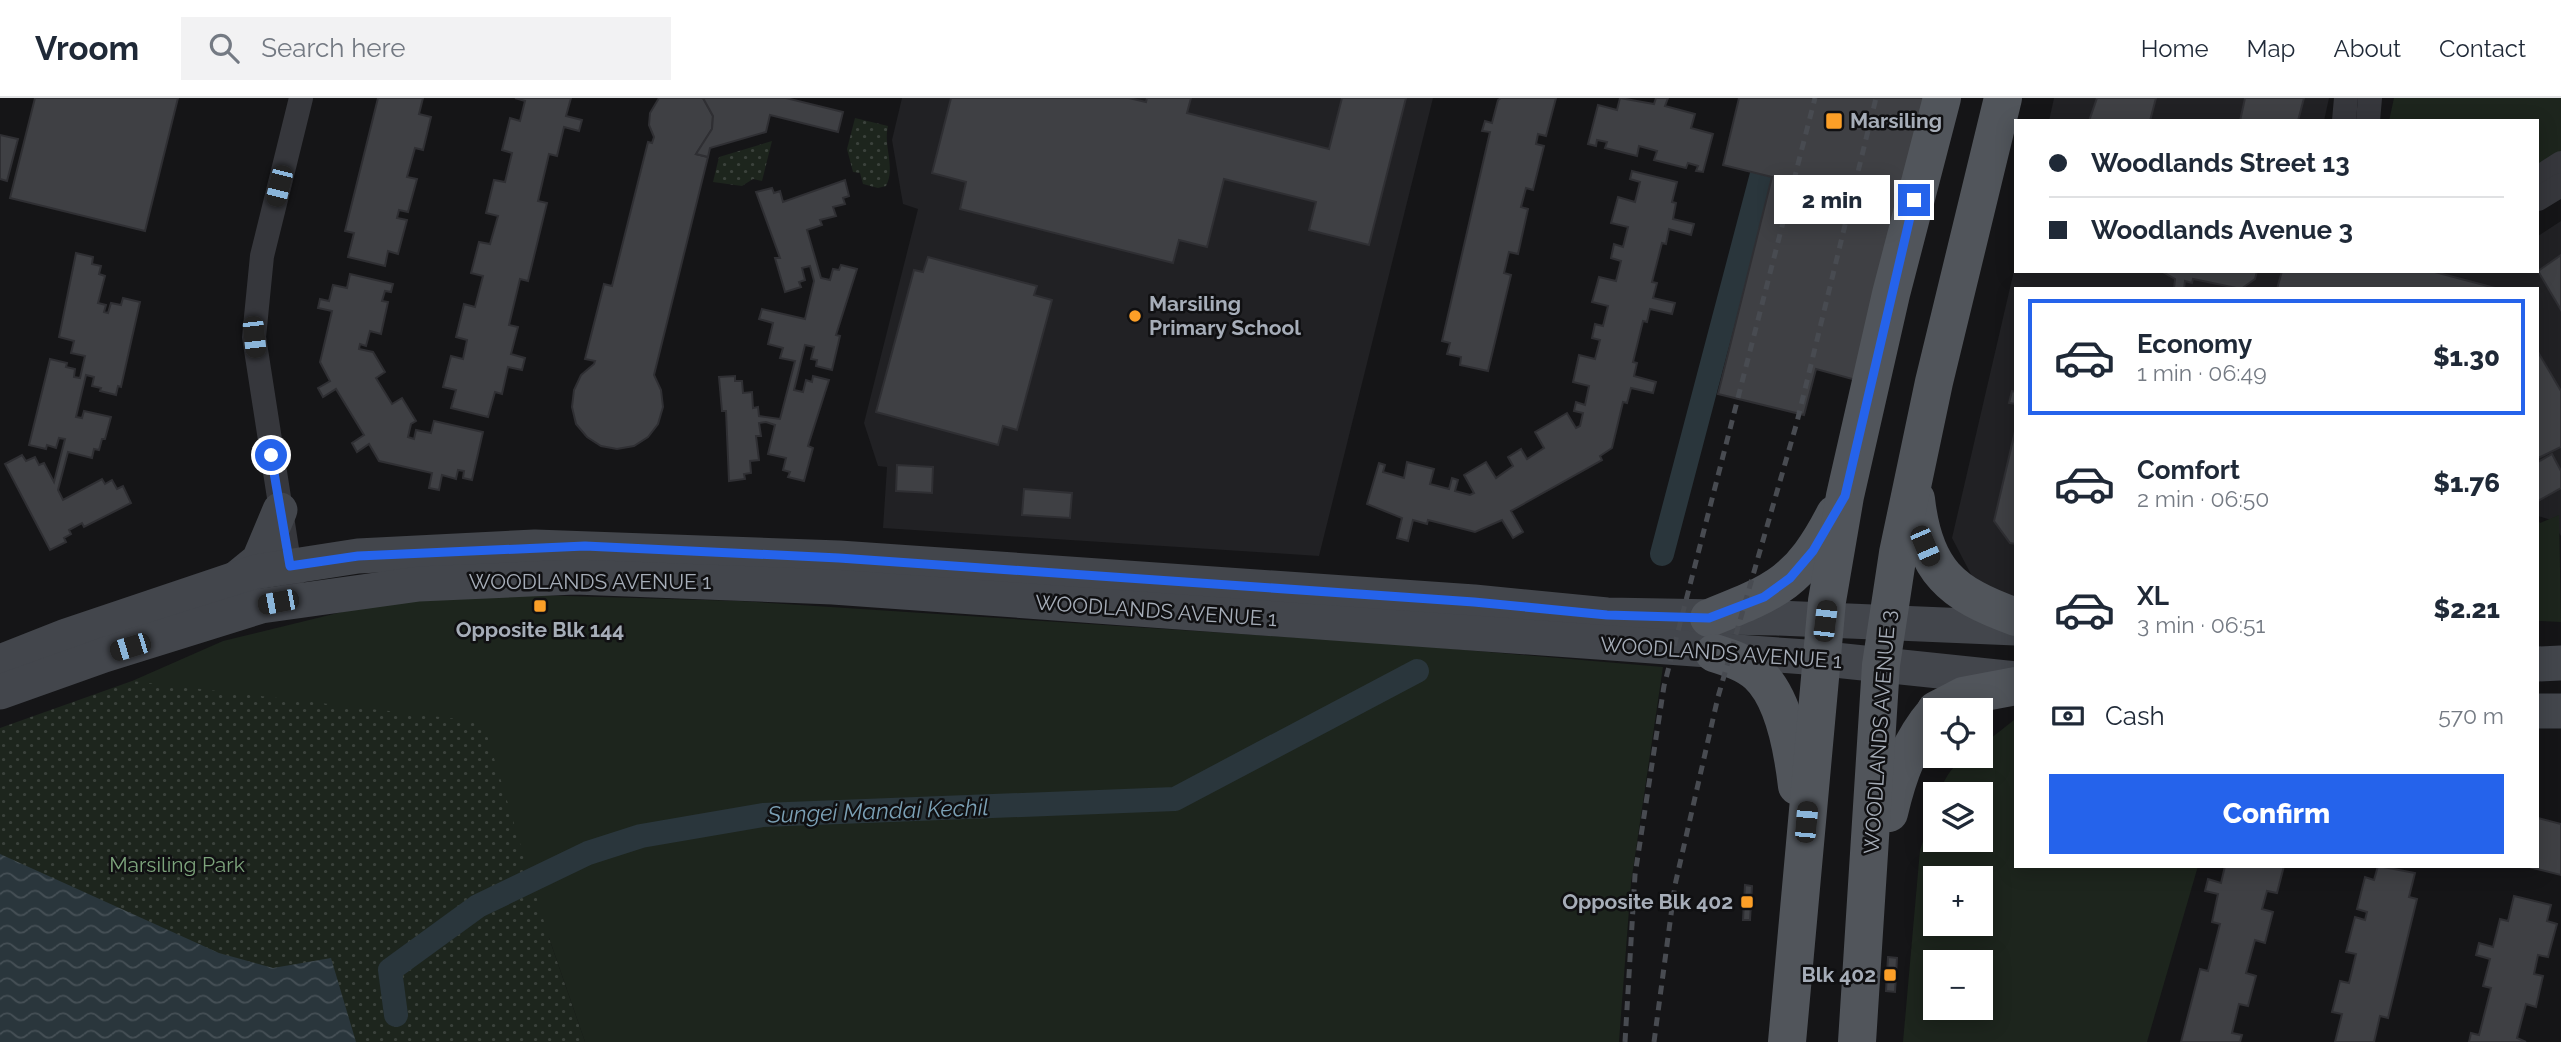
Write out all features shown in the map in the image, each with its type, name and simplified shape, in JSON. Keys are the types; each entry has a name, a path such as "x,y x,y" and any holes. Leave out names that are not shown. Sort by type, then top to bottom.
{"main road":[{"path":"1787,1042 1825,621 1845,496 1910,213 1942,98"},
{"name":"WOODLANDS AVENUE 3","path":"1857,1042 1886,622 1934,382 2003,98"},
{"path":"1914,483 1925,546 1941,576 1962,594 2014,616"},
{"path":"1801,872 1796,780 1773,692 1712,635 1790,578 1813,551 1845,496"},
{"path":"0,662 66,636 237,578 259,560 279,510"},
{"name":"WOODLANDS AVENUE 1","path":"293,583 370,555 585,546 839,558 1474,602 1607,615 1821,659 2014,679"},
{"path":"237,578 293,583"},
{"path":"0,692 117,651 261,606 293,583"},
{"name":"WOODLANDS AVENUE 1","path":"1712,635 1825,621 2014,628"},
{"path":"2539,664 2561,663"},
{"path":"1959,698 2014,686"},
{"path":"2539,711 2561,711"},
{"path":"1868,912 1902,764 1923,729"}],"street":[{"path":"293,583 256,365 254,310 262,256 301,98"},
{"path":"2344,119 2346,98"},
{"path":"2368,119 2370,98"},
{"path":"2539,177 2561,163"},
{"path":"2539,198 2561,185"}],"shaded area":[{"name":"Marsiling Primary School","path":"902,98 1433,98 1319,556 883,528 887,467 878,466 864,423 918,209 903,204 892,140"},
{"path":"2054,98 2329,98 2324,119 2049,119"},
{"path":"2561,221 2561,536 2551,520 2539,516 2539,287 2014,287 2014,603 1974,580 1952,538 2014,271 2014,273 2539,273 2539,235"}],"green space":[{"path":"2394,98 2561,98 2561,153 2539,166 2539,119 2389,119"},
{"path":"855,118 888,126 890,172 886,186 878,188 863,184 860,173 853,172 847,149"},
{"path":"772,141 762,181 753,179 742,186 713,182 719,157"},
{"path":"2559,515 2561,622 2539,621 2540,523"},
{"path":"462,593 740,601 1409,645 1663,667 1631,883 1619,1042 585,1042 549,938 132,681 223,641 399,598"},
{"name":"Marsiling Park","path":"132,681 483,722 549,938 585,1042 0,1042 0,728"},
{"path":"2014,720 2014,868 2197,868 2147,1042 1903,1042 1923,841 1923,852 1993,852 1993,782 1944,782 1954,768 1993,768 1993,737"}],"water":[{"path":"0,854 219,953 273,968 331,958 356,1042 0,1042"}],"building":[{"path":"35,98 178,98 145,231 10,198"},
{"path":"378,98 423,98 419,114 431,117 423,150 415,148 407,177 417,179 408,212 399,210 397,218 407,220 398,254 388,251 385,266 348,257 354,233 345,231"},
{"path":"515,98 571,98 566,116 582,120 579,131 564,127 557,156 549,154 538,201 547,203 528,281 520,279 509,325 518,327 511,354 525,358 522,370 508,367 502,394 495,392 488,417 451,408 456,390 443,387 451,356 463,359 467,340 456,337 464,304 475,307 483,276 471,273 479,242 490,244 498,216 486,213 494,180 505,182 512,153 502,150 510,118 520,121 525,101"},
{"path":"659,98 703,98 713,116 712,129 696,154 708,157 654,375 661,390 663,407 658,424 648,437 634,446 617,449 601,446 587,437 576,424 572,407 574,390 581,375 595,361 585,359 604,284 612,286 648,142 652,143 654,137 649,125 650,113"},
{"path":"703,98 786,98 843,112 838,132 770,115 766,132 710,148 708,157 696,154 712,129 713,116"},
{"path":"951,98 1129,98 1146,102 1147,98 1191,98 1187,113 1329,149 1342,98 1406,98 1369,245 1309,230 1316,202 1224,179 1207,247 1179,240 1173,263 960,209 966,182 932,173"},
{"path":"1556,98 1546,136 1538,134 1536,144 1544,146 1533,190 1526,188 1521,207 1528,209 1518,254 1509,252 1504,273 1511,275 1488,371 1460,365 1461,357 1447,354 1450,343 1442,341 1490,132 1482,131 1485,121 1492,123 1498,100"},
{"path":"1620,98 1654,104 1656,98 1668,98 1665,106 1695,114 1691,128 1713,134 1703,172 1696,171 1698,166 1688,163 1686,168 1654,160 1657,151 1639,146 1637,156 1605,148 1607,142 1597,140 1596,146 1588,144 1598,105 1617,110"},
{"path":"1739,98 1926,98 1856,380 1816,369 1804,415 1718,394 1772,177 1723,165"},
{"path":"2097,98 2156,98 2151,119 2090,119"},
{"path":"2245,98 2304,98 2299,119 2240,119"},
{"path":"0,135 18,139 7,181 0,179"},
{"path":"1632,171 1677,182 1672,202 1676,203 1673,219 1694,224 1691,235 1669,229 1666,244 1662,243 1652,282 1657,283 1653,298 1675,303 1672,314 1650,309 1647,322 1643,321 1633,362 1637,363 1634,376 1656,382 1653,393 1631,388 1627,403 1623,402 1612,448 1600,456 1602,460 1511,511 1523,532 1513,538 1502,520 1475,532 1428,520 1427,524 1413,520 1408,541 1397,538 1402,518 1367,504 1379,463 1385,465 1383,472 1404,478 1407,462 1434,469 1430,484 1449,489 1452,478 1458,480 1455,491 1470,495 1474,493 1464,475 1486,462 1496,478 1513,466 1508,457 1521,449 1527,459 1544,448 1535,432 1567,413 1576,428 1580,426 1583,413 1574,411 1576,402 1585,405 1589,386 1573,382 1579,355 1595,359 1600,340 1592,338 1595,324 1603,326 1608,306 1592,302 1599,277 1616,281 1621,261 1611,258 1614,244 1623,247 1628,227 1611,223 1618,197 1635,202 1640,182 1630,179"},
{"path":"845,180 849,196 843,198 845,204 833,207 836,216 820,220 822,225 807,230 821,278 830,280 833,269 839,270 841,265 857,269 836,335 840,336 832,370 816,366 817,360 811,359 814,347 805,345 794,390 803,392 806,380 812,382 813,376 829,380 808,446 813,448 804,481 788,477 790,472 783,470 786,458 768,454 775,425 766,422 759,423 761,436 756,436 759,460 750,461 751,473 744,474 745,479 729,481 726,411 722,411 719,377 735,376 735,381 742,381 743,393 752,392 753,408 758,407 759,416 780,419 795,361 780,358 783,348 768,344 773,323 759,319 762,309 805,319 814,281 810,266 802,268 805,280 799,282 801,287 785,292 775,258 780,258 756,192 772,188 774,193 780,191 783,202"},
{"path":"76,253 93,257 92,264 101,266 99,274 105,276 98,303 106,305 104,312 108,313 111,303 121,305 123,298 140,302 121,387 118,386 116,395 92,386 94,377 86,375 76,417 82,418 84,411 111,417 105,439 102,439 99,450 94,449 92,458 68,452 58,490 63,500 102,479 105,484 112,480 117,489 123,486 131,503 84,527 82,523 69,530 71,534 64,538 66,542 50,550 5,464 22,455 26,461 35,457 39,465 44,463 54,482 65,439 59,438 56,448 29,445 50,359 67,363 66,367 75,369 74,377 80,378 85,356 71,353 74,341 59,337"},
{"path":"2561,255 2561,310 2539,273"},
{"path":"928,257 1037,286 1034,295 1052,300 1017,430 1003,426 998,445 876,412 914,270 923,272"},
{"path":"2164,273 2256,273 2255,279 2244,287 2193,279 2192,283 2185,281 2184,287 2174,287 2175,279"},
{"path":"2281,273 2439,273 2491,287 2278,287"},
{"path":"350,274 393,284 391,292 385,291 382,301 388,302 381,334 370,331 366,346 360,344 359,349 373,352 385,372 376,378 392,404 402,398 416,421 411,424 408,437 414,439 416,430 431,433 434,421 483,432 472,480 463,478 464,471 458,470 456,479 442,475 439,490 429,488 432,473 379,461 369,444 357,452 352,443 364,435 336,389 323,397 318,388 330,381 320,362 332,311 318,308 320,299 329,301 333,285 347,288"},
{"path":"2539,354 2561,391 2561,447 2539,458"},
{"path":"2012,391 2014,392 2014,404 2009,403"},
{"path":"2014,436 2014,544 2010,543 1994,521"},
{"path":"2552,454 2561,471 2561,488 2539,500 2539,461"},
{"path":"897,465 933,467 932,493 896,491"},
{"path":"1024,489 1072,493 1070,518 1022,515"},
{"path":"2539,818 2561,824 2561,875 2533,868 2539,868"},
{"path":"2225,868 2283,868 2277,893 2267,891 2262,909 2273,912 2265,943 2255,940 2246,973 2256,976 2248,1006 2239,1004 2232,1033 2242,1035 2240,1042 2181,1042 2200,969 2208,971 2220,924 2212,922 2218,894 2205,891 2208,879 2221,883"},
{"path":"2377,868 2415,873 2409,897 2417,899 2388,1018 2380,1016 2374,1042 2335,1042 2342,1014 2332,1012 2340,981 2349,983 2356,954 2346,952 2355,917 2365,920 2367,912 2357,909 2365,877 2374,880"},
{"path":"1745,885 1752,886 1750,920 1743,920"},
{"path":"2514,896 2551,905 2547,921 2557,924 2548,957 2538,955 2534,974 2543,976 2536,1007 2526,1004 2517,1038 2526,1042 2469,1042 2471,1033 2479,1035 2491,988 2483,986 2490,959 2476,955 2479,943 2493,947 2500,919 2508,921"},
{"path":"1888,957 1897,958 1895,992 1886,991"}],"waterway":[{"path":"1662,554 1782,98"},
{"name":"Sungei Mandai Kechil","path":"396,1015 390,970 478,906 588,853 641,836 763,815 1175,799 1417,671"}],"railway":[{"path":"1625,1042 1635,875 1664,686 1815,98"},
{"path":"1654,1042 1675,885 1718,697 1797,422 1876,98"}],"place":[{"name":"Marsiling","path":"1834,121"},
{"name":"Marsiling Primary School","path":"1135,316"},
{"name":"Opposite Blk 144","path":"540,606"},
{"name":"Opposite Blk 402","path":"1747,902"},
{"name":"Blk 402","path":"1890,975"}],"route":[{"path":"271,455 290,566 358,556 585,546 743,556 839,558 1474,602 1607,615 1709,618 1764,597 1790,578 1813,551 1845,496 1914,200"}]}
